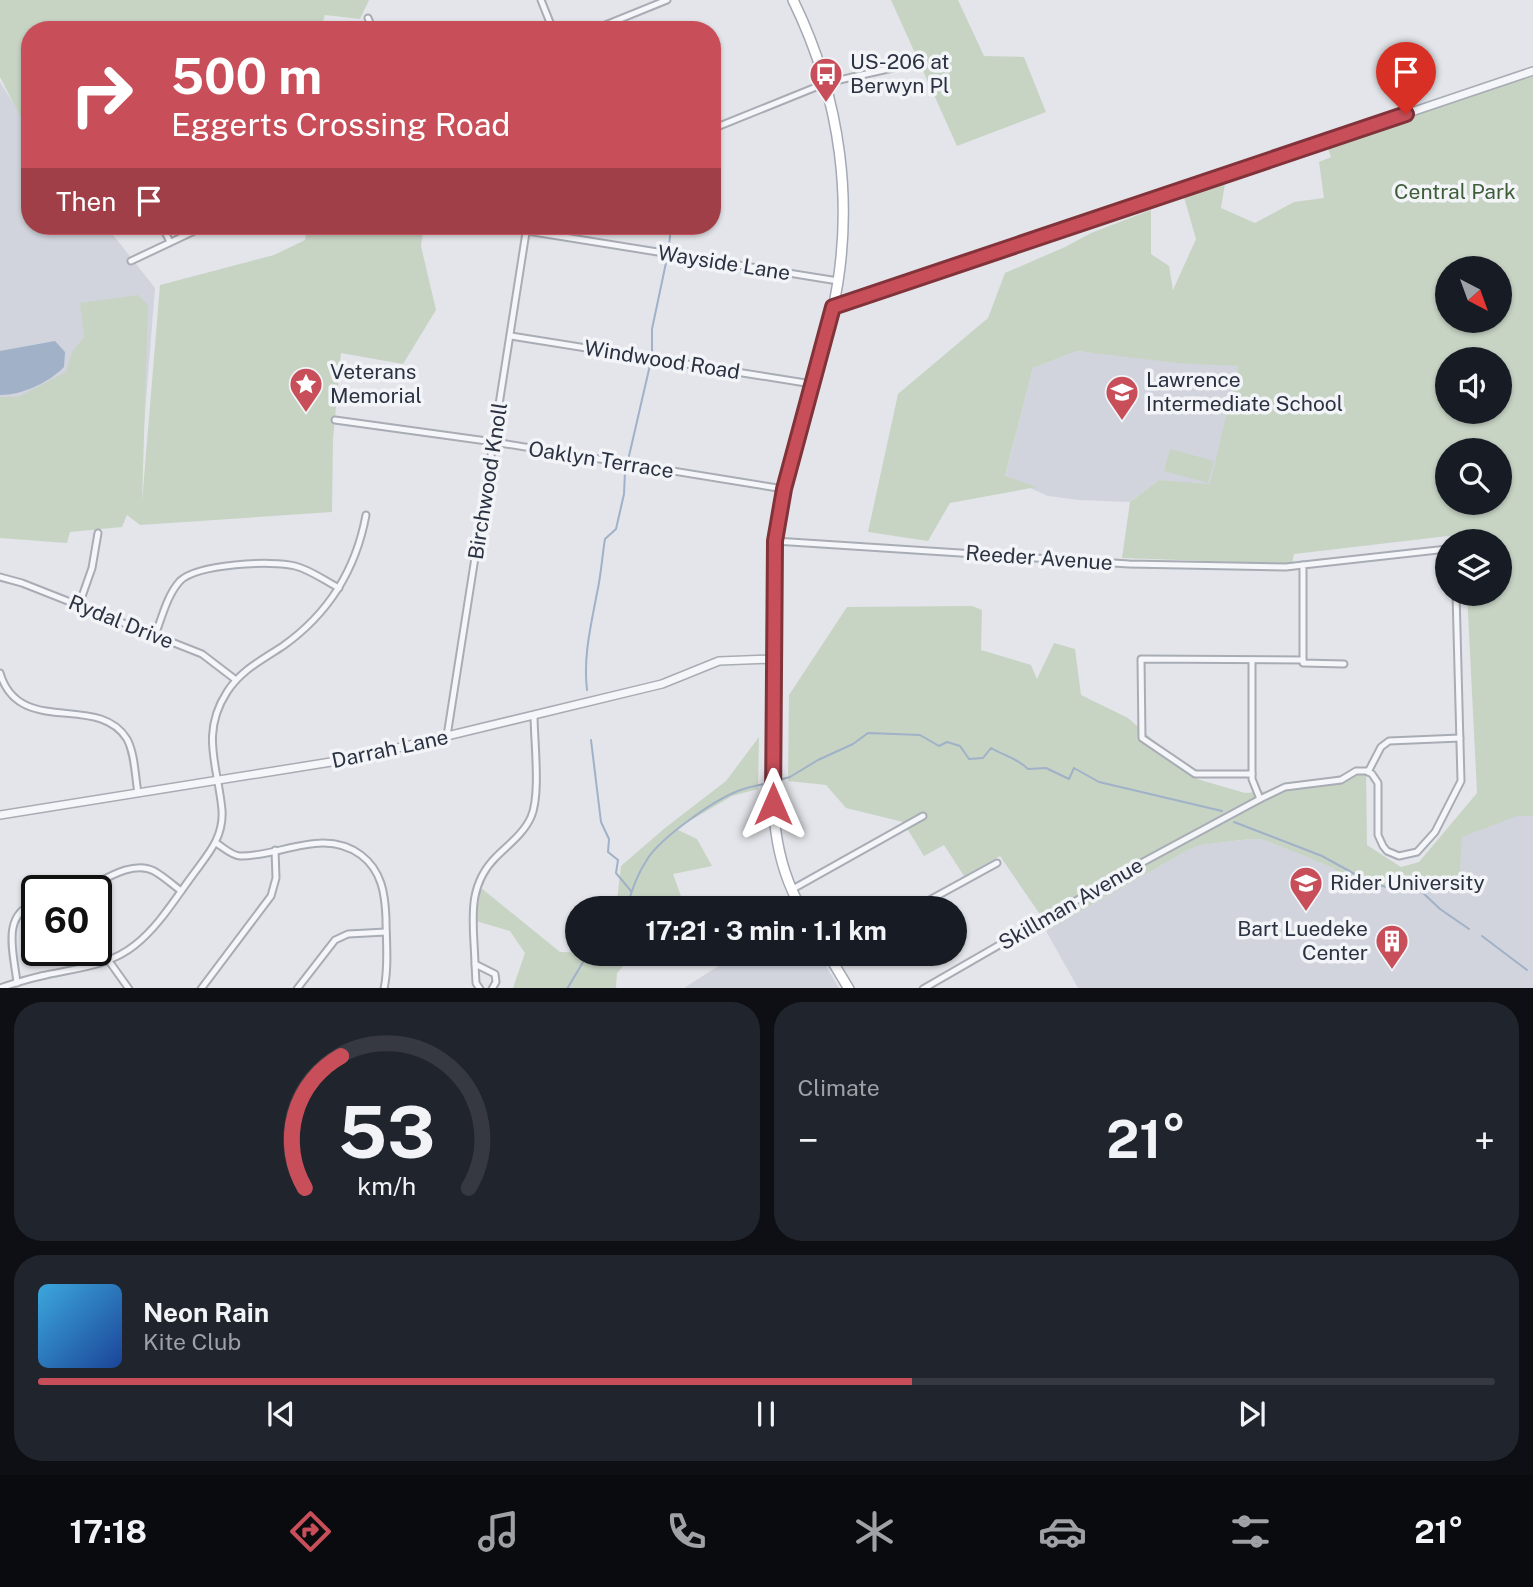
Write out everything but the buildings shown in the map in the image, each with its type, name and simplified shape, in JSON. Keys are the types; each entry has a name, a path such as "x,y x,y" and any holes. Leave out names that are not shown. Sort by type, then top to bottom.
{"main road":[{"path":"793,0 811,39 826,83 837,129 843,184 838,281 784,489 775,541 775,837 782,867 794,896"},
{"path":"836,966 848,988"}],"street":[{"path":"541,0 549,21"},
{"path":"615,21 667,0"},
{"path":"721,125 826,83 906,65"},
{"path":"833,307 1533,71"},
{"path":"166,235 170,242"},
{"path":"131,261 185,235"},
{"name":"Birchwood Knoll","path":"447,736 526,235"},
{"name":"Wayside Lane","path":"568,235 838,281"},
{"name":"Windwood Road","path":"511,336 813,384"},
{"name":"Oaklyn Terrace","path":"335,420 494,442 784,489"},
{"path":"112,959 144,938 216,843 222,821 211,752 214,724 222,701 236,680 256,662 279,649 324,610 354,559 366,515"},
{"path":"79,605 92,568 98,533"},
{"name":"Reeder Avenue","path":"775,541 1129,564 1286,567 1435,550"},
{"path":"155,635 175,587 188,575 205,568 284,564 306,570 339,588"},
{"path":"1303,565 1303,663 1344,664"},
{"name":"Rydal Drive","path":"0,577 22,583 202,654 236,680"},
{"path":"1455,606 1460,738 1459,787 1435,832 1422,848 1412,855 1393,855 1380,841 1378,783 1368,772 1381,747 1388,741 1460,738"},
{"name":"Darrah Lane","path":"0,815 356,758 662,684 719,661 773,659"},
{"path":"1252,774 1195,774 1142,738 1141,659 1303,660"},
{"path":"1252,660 1252,774 1260,799"},
{"path":"0,673 13,696 27,706 98,718 114,726 130,746 138,793"},
{"path":"479,988 476,984 475,964 474,902 477,885 485,868 526,826 534,808 534,715"},
{"name":"Skillman Avenue","path":"925,988 1260,799 1298,784 1341,780 1356,771 1368,772"},
{"path":"791,890 923,816"},
{"path":"216,843 240,856 330,843 358,853 373,867 382,885 386,904 384,988"},
{"path":"202,988 271,896 276,878 275,850"},
{"path":"937,896 997,863"},
{"path":"112,876 142,867 155,871 181,891"},
{"path":"17,983 12,925 21,911"},
{"path":"298,988 335,940 348,934 386,932"},
{"path":"475,964 495,974 496,982 493,988"},
{"path":"112,965 128,988"},
{"path":"0,988 88,966"}],"shaded area":[{"path":"0,82 21,116 21,235 113,235 155,288 139,488 0,512"},
{"name":"Lawrence Intermediate School","path":"1077,351 1238,366 1211,486 1159,480 1130,502 1079,500 1048,496 1005,477 1033,368"},
{"name":"Rider University","path":"1517,815 1533,816 1533,988 1078,988 1046,931 1188,850 1201,845 1250,839 1260,839 1282,847 1333,868 1344,877 1409,894 1433,882 1460,875 1461,837"},
{"path":"718,966 826,966 839,988 684,988"}],"green space":[{"path":"0,0 369,0 360,19 325,15 323,21 21,21 21,117 0,77"},
{"path":"891,0 958,0 984,56 1024,57 1046,112 957,146"},
{"name":"Central Park","path":"1533,66 1533,816 1517,816 1462,837 1460,875 1455,884 1433,882 1409,894 1344,877 1333,868 1282,847 1260,839 1250,839 1201,845 1188,850 1046,931 1039,913 1000,856 964,876 944,845 924,856 903,822 846,808 826,785 788,781 789,695 847,607 972,606 982,610 981,650 1031,665 1037,679 1054,643 1075,649 1081,695 1128,718 1197,779 1245,793 1273,791 1366,769 1367,845 1401,867 1419,862 1477,793 1468,606 1512,606 1512,529 1435,529 1435,538 1294,554 1292,564 1122,558 1130,502 1159,480 1210,484 1238,366 1177,363 1077,351 1033,368 1005,476 1037,487 950,503 928,541 868,532 898,394 988,318 1005,273 1091,233 1151,210 1151,254 1169,266 1173,290 1196,239 1181,187 1227,171 1221,208 1255,223 1294,202 1324,198 1319,162 1331,157 1324,138"},
{"path":"306,235 423,235 421,246 436,310 403,364 341,353 333,439 332,512 140,525 127,515 122,527 70,532 67,543 0,538 0,397 18,397 66,372 72,352 84,337 80,303 138,295 148,305 142,502 160,285 274,255 305,240"},
{"path":"1170,449 1214,461 1208,483 1164,471"},
{"path":"759,737 758,789 732,796 676,829 697,839 712,866 673,874 681,896 617,896 621,866 726,781"},
{"path":"475,883 560,952 565,952 565,966 623,966 617,973 616,988 513,988 525,953 510,931 476,921"}],"water":[{"path":"55,341 65,352 64,367 34,387 0,395 0,351"}],"waterway":[{"path":"669,246 670,235"},
{"path":"652,351 652,329 667,258"},
{"path":"629,456 650,365"},
{"path":"587,690 588,641 605,539 616,529 624,494 625,471"},
{"path":"775,781 790,777 853,744 868,733 920,735 939,746 947,742 960,746 969,759 983,758 991,748 1028,769 1046,768 1069,779 1074,768 1099,782 1222,811"},
{"path":"591,740 601,822 609,839 608,852 618,860 616,873 631,891"},
{"path":"631,896 648,858 689,820 728,796 746,788 769,783"},
{"path":"1234,822 1322,856 1371,883 1422,892 1440,909 1469,929"},
{"path":"1482,936 1527,970"},
{"path":"568,988 581,966"}],"place":[{"name":"US-206 at Berwyn Pl","path":"826,104"},
{"name":"Veterans Memorial","path":"306,414"},
{"name":"Lawrence Intermediate School","path":"1122,422"},
{"name":"Rider University","path":"1306,913"},
{"name":"Bart Luedeke Center","path":"1392,971"}],"route":[{"path":"773,804 775,541 784,489 833,307 1406,114"}]}
